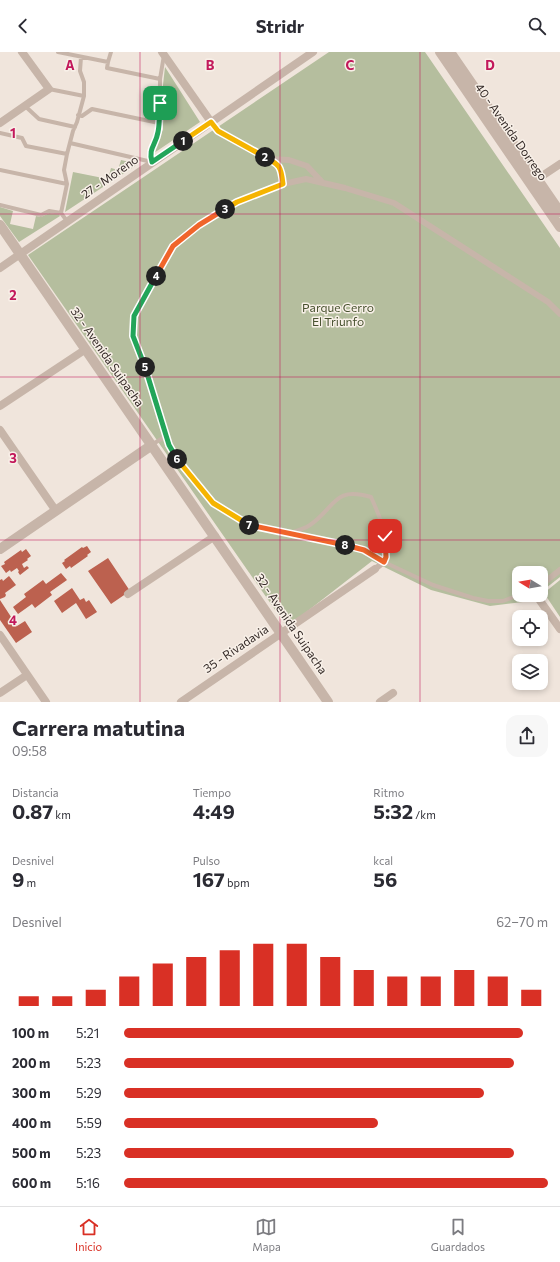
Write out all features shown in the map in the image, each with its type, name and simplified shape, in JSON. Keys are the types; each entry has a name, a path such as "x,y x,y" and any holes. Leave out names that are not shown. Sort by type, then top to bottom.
{"street":[{"path":"0,123 49,89 22,52"},
{"name":"27 - Moreno","path":"0,268 211,122 303,55 313,52"},
{"name":"40 - Avenida Dorrego","path":"440,52 534,181 560,212"},
{"name":"40 - Avenida Dorrego","path":"450,52 534,181 560,227"},
{"path":"163,54 211,122"},
{"path":"268,159 289,160 307,166 323,183"},
{"path":"534,181 560,164"},
{"path":"283,184 306,179 394,202 548,302 560,314"},
{"name":"32 - Avenida Suipacha","path":"0,225 328,702"},
{"path":"0,406 86,349"},
{"path":"0,430 56,511"},
{"path":"0,549 152,445"},
{"path":"128,594 215,536"},
{"name":"35 - Rivadavia","path":"184,701 384,562"},
{"path":"548,579 560,570"},
{"path":"541,602 560,629"},
{"path":"0,635 46,702"},
{"path":"0,694 27,674"},
{"path":"380,702 393,693"}],"lane":[{"path":"58,52 108,62"},
{"path":"111,52 107,68 160,79"},
{"path":"152,162 150,156 151,150 158,132 160,79 163,54"},
{"path":"61,213 67,184 64,170 67,154 84,96 84,82 80,71 81,57"},
{"path":"49,89 84,96"},
{"path":"25,106 39,119 75,127"},
{"path":"78,115 82,116 92,109 158,123"},
{"path":"211,122 218,131 277,163 281,171 283,184 237,202 199,225 173,246 134,316 133,336 142,359 169,445 180,463 213,503 249,525 364,550 384,562 433,585 473,598 488,601 503,601 512,598"},
{"path":"0,132 22,138 26,146 67,154"},
{"path":"70,143 152,162"},
{"path":"0,170 67,184"},
{"path":"0,205 41,215 49,211 61,213 67,221"},
{"path":"152,445 166,436"},
{"path":"287,533 305,529 338,497 354,493 372,497 380,517 385,536 386,557 384,562"}],"green space":[{"name":"Parque Cerro El Triunfo","path":"329,52 425,52 560,248 560,577 548,586 548,566 512,566 512,602 523,602 490,606 431,590 372,561 287,627 28,255"},
{"path":"165,67 200,122 154,153 163,129 163,85"},
{"path":"121,160 138,164 65,212 73,172 108,179 111,168 118,170"},
{"path":"0,207 13,211 10,224 33,229 36,216 41,217 49,213 59,214 60,216 19,242 0,216"},
{"path":"560,580 560,617 548,599 548,590"}],"building":[{"path":"87,546 91,552 87,555 88,556 71,568 70,566 66,569 62,563 65,561 64,560 82,547"},
{"path":"26,549 31,556 22,564 24,568 27,566 29,568 20,575 17,568 6,573 1,566 5,564 4,562 21,550 22,552"},
{"path":"108,558 130,591 111,604 88,571"},
{"path":"61,573 67,580 50,592 52,595 35,608 32,604 18,614 13,607 26,597 24,594 43,580 46,584"},
{"path":"9,576 16,585 5,593 5,597 0,599 0,580 2,579 3,581"},
{"path":"72,588 80,600 84,598 86,602 89,600 97,612 86,619 76,603 62,613 54,601"},
{"path":"0,600 17,626 25,621 32,632 16,643 0,620"}],"route":[{"path":"160,103 158,132 150,156 152,162 211,122 218,131 277,163 281,171 283,184 237,202 199,225 173,246 134,316 133,336 142,359 169,445 180,463 213,503 249,525 364,550 384,562 386,557 385,536"}]}
